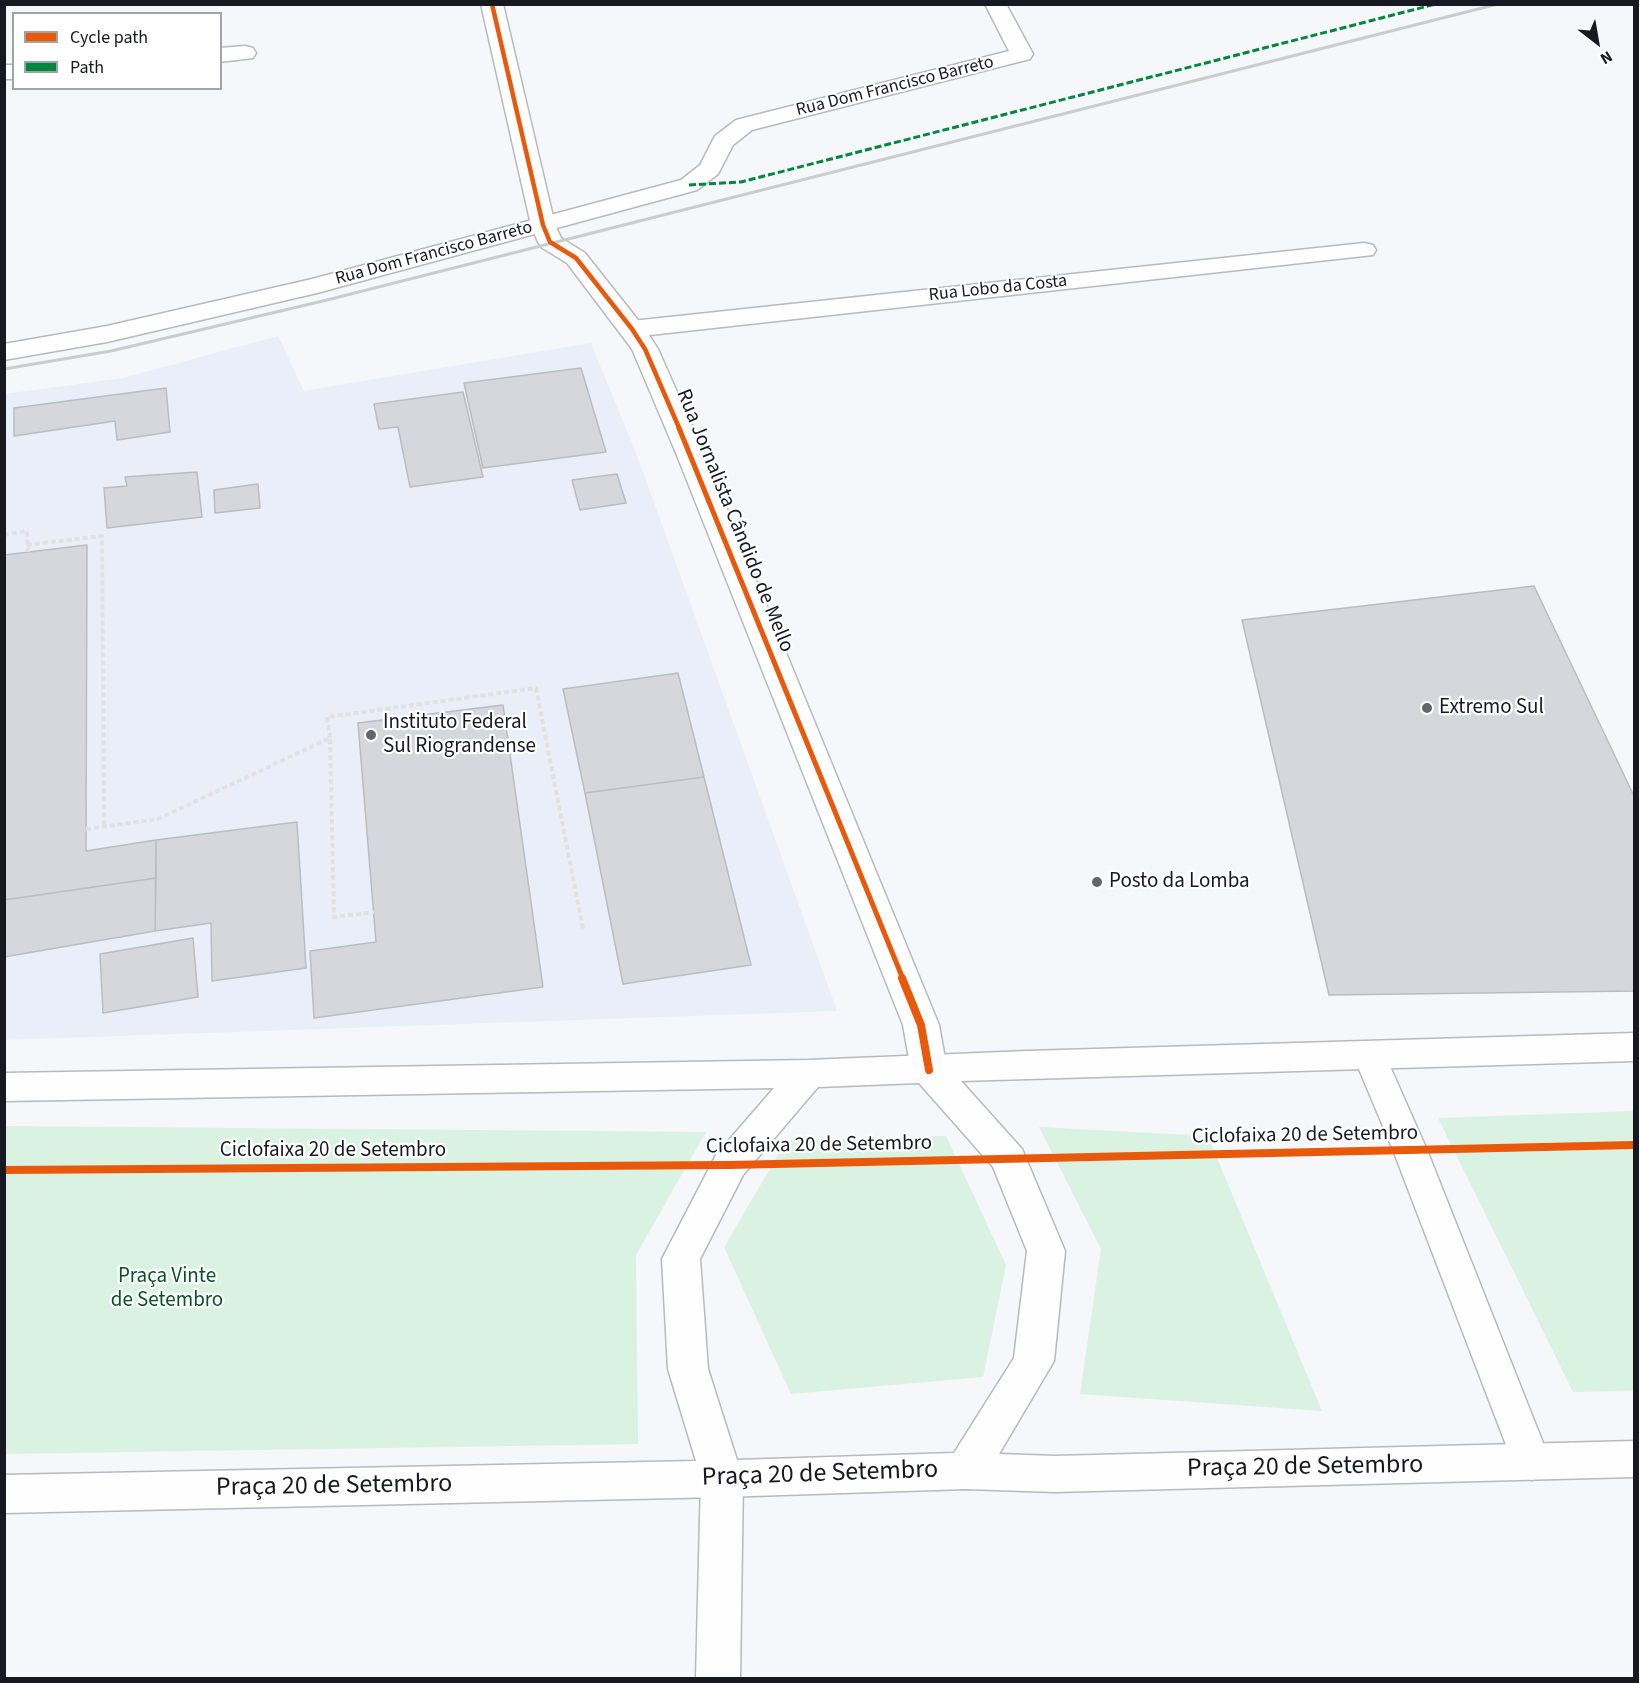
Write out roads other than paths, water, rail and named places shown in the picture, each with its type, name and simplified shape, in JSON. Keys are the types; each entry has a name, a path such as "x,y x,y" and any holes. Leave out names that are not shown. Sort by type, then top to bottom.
{"street":[{"name":"Rua Jornalista Cândido de Mello","path":"492,4 543,225 550,242 576,258 645,349 690,453 917,1014 929,1070"},
{"name":"Rua Dom Francisco Barreto","path":"4,352 107,334 293,290 689,186 710,169 723,141 744,125 1022,54 995,4"},
{"path":"222,55 244,53"},
{"name":"Rua Lobo da Costa","path":"632,329 1364,250"},
{"path":"4,1087 808,1074 1635,1047"},
{"path":"929,1070 1009,1159 1046,1251 1034,1361 966,1470"},
{"path":"718,1678 722,1479 688,1368 681,1259 729,1165 808,1074"},
{"name":"Praça 20 de Setembro","path":"4,1494 722,1479 966,1470 1055,1474 1635,1459"}],"lane":[{"path":"1369,1055 1410,1150 1532,1463"}],"railway":[{"path":"4,369 111,351 327,300 1498,4"}],"place":[{"name":"Extremo Sul","path":"1427,708"},
{"name":"Instituto Federal Sul Riograndense","path":"371,735"},
{"name":"Posto da Lomba","path":"1097,882"}],"park label":[{"name":"Praça Vinte de Setembro","path":"167,1289"}]}
